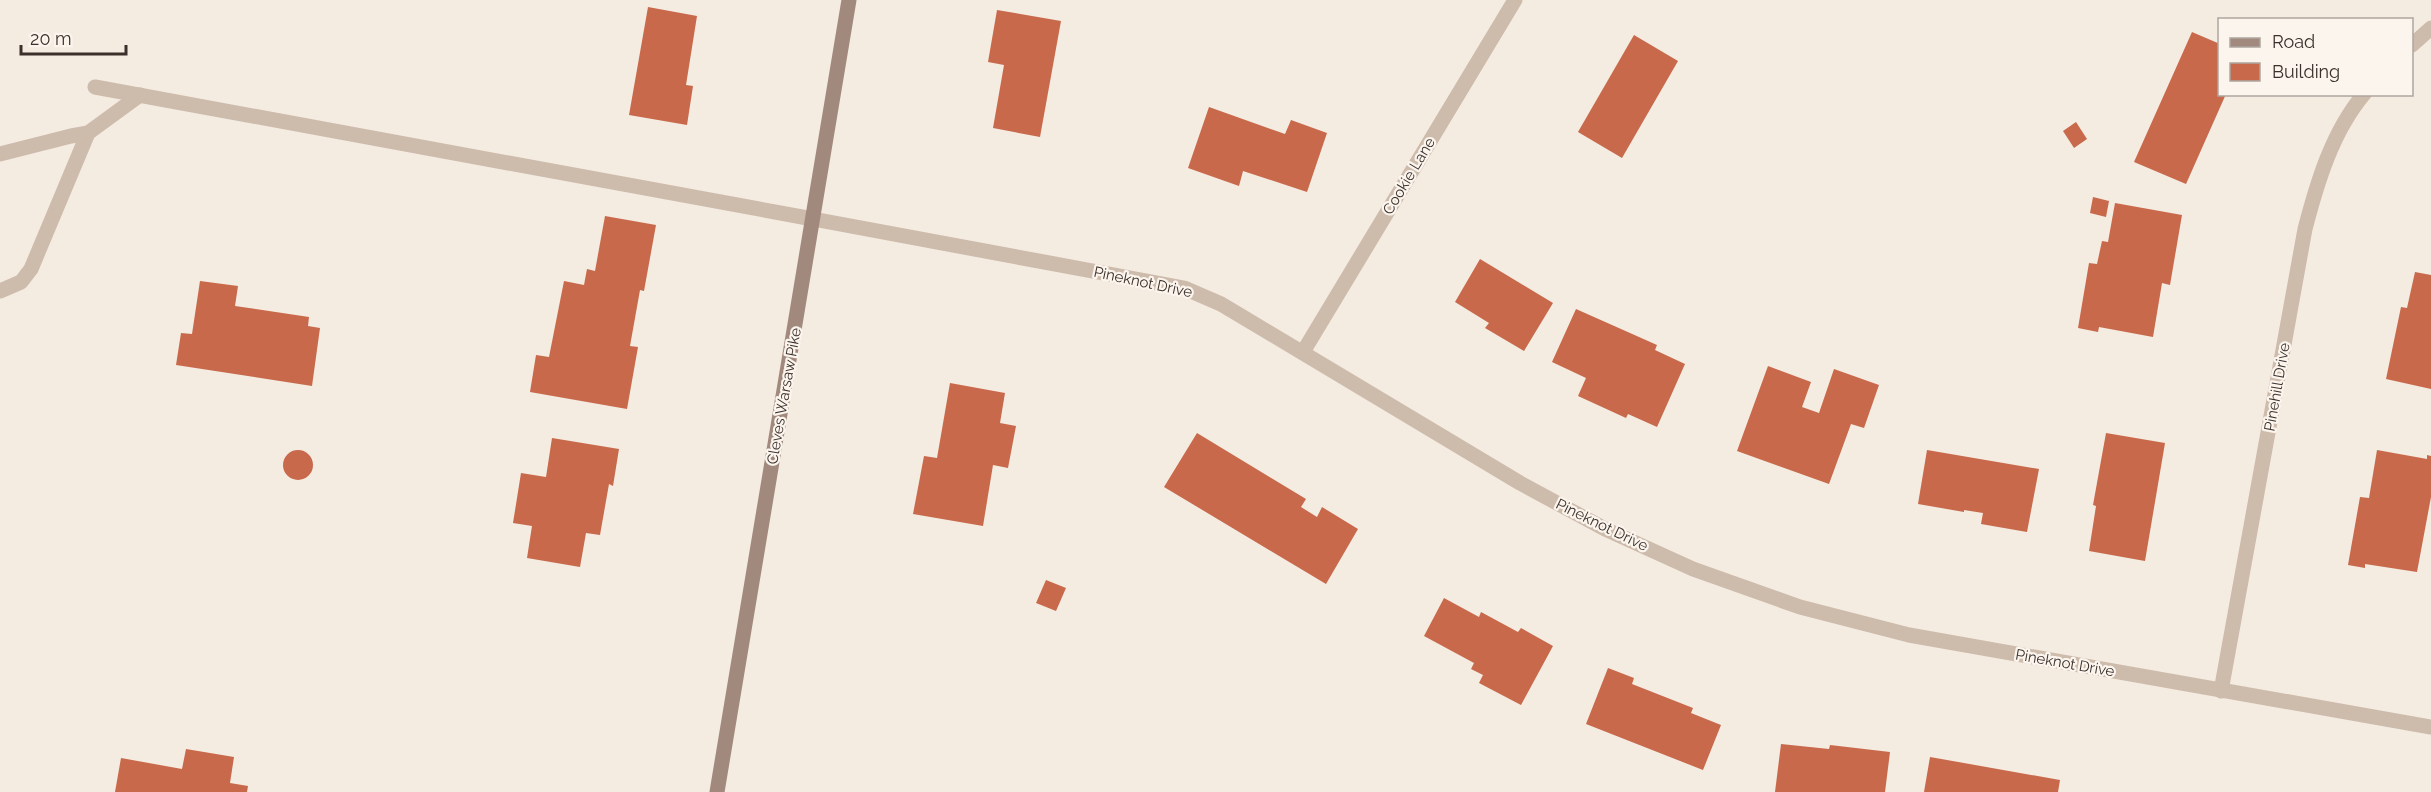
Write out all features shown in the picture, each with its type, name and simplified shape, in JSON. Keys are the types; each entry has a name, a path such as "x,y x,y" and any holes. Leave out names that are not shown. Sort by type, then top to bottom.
{"street":[{"name":"Cleves Warsaw Pike","path":"717,792 849,0"},
{"name":"Cookie Lane","path":"1303,352 1515,0"},
{"path":"2413,44 2431,28"},
{"name":"Pineknot Drive","path":"95,87 1184,288 1221,304 1520,483 1605,529 1694,569 1800,607 1909,635 2431,727"},
{"path":"0,154 71,135 88,133 140,95"},
{"name":"Pinehill Drive","path":"2221,691 2305,230 2317,183 2336,139 2363,96"},
{"path":"0,291 21,282 31,269 88,133"}],"building":[{"path":"648,7 697,16 686,85 693,86 687,125 629,115"},
{"path":"997,10 1061,21 1040,137 993,128 1004,65 988,62"},
{"path":"2192,32 2218,43 2218,96 2225,96 2186,184 2134,162"},
{"path":"1634,35 1678,61 1622,158 1578,132"},
{"path":"1209,107 1285,134 1291,120 1327,133 1307,192 1243,171 1239,186 1188,168"},
{"path":"2076,122 2087,139 2074,148 2063,131"},
{"path":"2093,197 2109,201 2106,217 2090,213"},
{"path":"2115,203 2182,215 2170,285 2162,283 2153,337 2099,327 2098,332 2078,328 2089,263 2097,264 2102,241 2108,242"},
{"path":"605,216 656,225 644,291 640,290 630,346 638,347 627,409 530,392 536,355 549,357 564,281 584,285 587,269 595,271"},
{"path":"1480,259 1553,303 1524,351 1485,328 1489,323 1455,302"},
{"path":"2415,272 2431,275 2431,389 2386,379 2401,307 2407,308"},
{"path":"200,281 238,286 235,306 309,317 308,326 320,328 312,386 176,365 181,333 192,334"},
{"path":"1576,309 1657,345 1655,350 1685,364 1657,427 1628,414 1626,418 1578,396 1586,378 1552,362"},
{"path":"1768,366 1811,382 1802,407 1819,413 1834,369 1879,385 1864,428 1851,424 1829,484 1737,451"},
{"path":"950,383 1005,393 1000,423 1016,426 1008,468 993,465 983,526 913,514 924,456 937,458"},
{"path":"1197,433 1306,499 1301,507 1317,517 1322,507 1358,529 1326,584 1164,487"},
{"path":"2106,433 2165,443 2145,561 2089,551 2096,506 2093,505"},
{"path":"552,438 619,449 613,486 609,484 600,535 586,533 580,567 527,558 532,526 513,523 521,473 546,477"},
{"path":"298,450 304,451 312,459 312,471 304,479 298,480 292,479 284,471 283,465 284,459 292,451"},
{"path":"1927,450 2039,469 2027,532 1981,524 1983,513 1918,504"},
{"path":"2377,450 2427,459 2427,455 2431,456 2431,497 2417,572 2365,564 2365,568 2348,565 2360,497 2369,498"},
{"path":"1046,580 1066,588 1056,611 1036,603"},
{"path":"1444,598 1479,617 1481,612 1518,632 1521,628 1553,646 1521,705 1479,683 1483,675 1471,669 1474,663 1424,636"},
{"path":"1608,668 1634,678 1632,684 1693,708 1691,713 1721,725 1703,770 1586,724"},
{"path":"1781,744 1829,749 1830,745 1890,752 1885,792 1775,792"},
{"path":"186,749 234,757 230,783 248,786 247,792 115,792 121,758 182,769"},
{"path":"1930,757 2060,780 2058,792 1924,792"}]}
